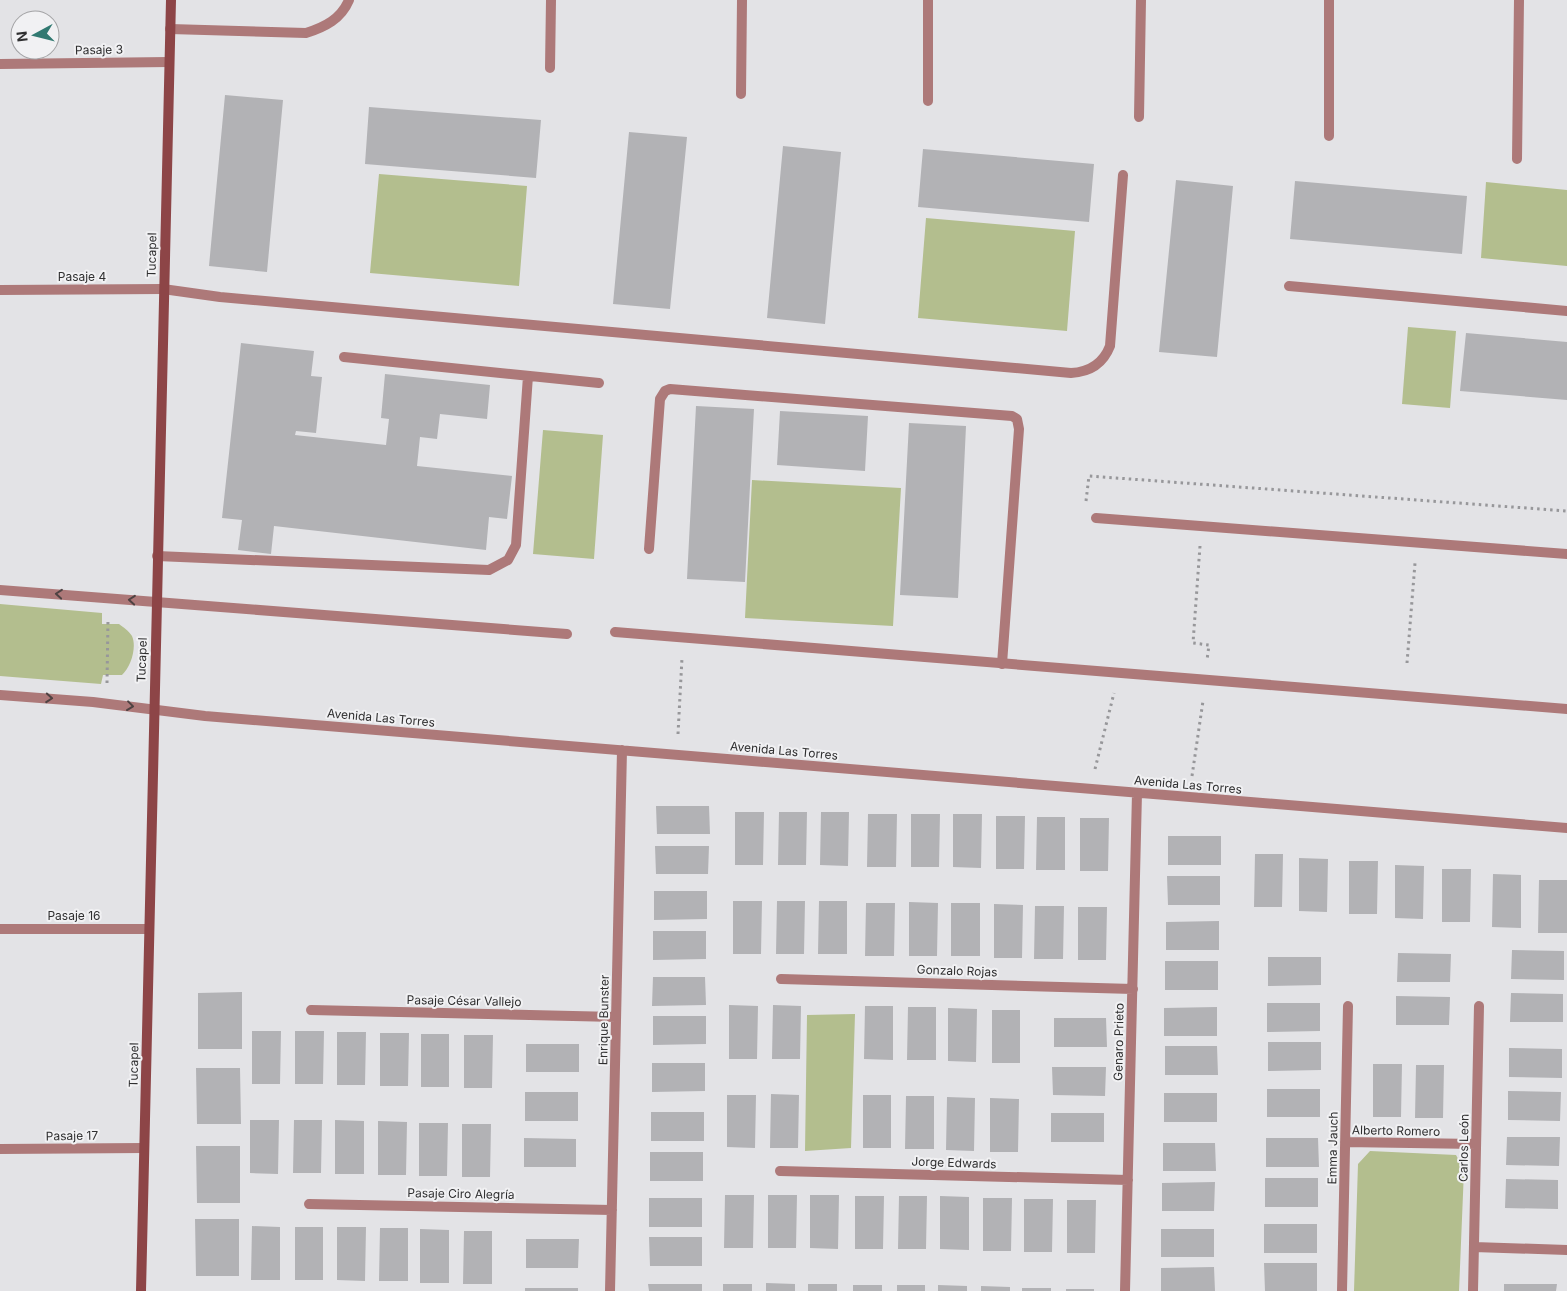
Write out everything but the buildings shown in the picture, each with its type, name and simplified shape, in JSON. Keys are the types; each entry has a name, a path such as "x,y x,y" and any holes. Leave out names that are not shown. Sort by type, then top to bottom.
{"main road":[{"name":"Tucapel","path":"142,1291 157,556 171,0"}],"street":[{"path":"170,29 306,33 322,28 335,19 349,0"},
{"path":"550,68 551,0"},
{"path":"741,94 742,0"},
{"path":"928,0 928,101"},
{"path":"1140,117 1141,0"},
{"path":"1329,0 1329,136"},
{"path":"1517,159 1520,0"},
{"name":"Pasaje 3","path":"0,64 169,62"},
{"name":"Pasaje 4","path":"0,290 163,289 240,299 1071,373 1082,372 1100,363 1110,346 1123,175"},
{"path":"1289,286 1567,311"},
{"path":"344,357 599,383"},
{"path":"157,556 489,570 508,560 516,545 528,376"},
{"path":"649,548 660,399 665,391 670,389 1012,416 1017,419 1019,429 1002,664"},
{"path":"1096,518 1567,554"},
{"path":"0,590 567,634"},
{"path":"615,632 1567,709"},
{"name":"Avenida Las Torres","path":"0,695 154,709 219,718 1567,828"},
{"name":"Enrique Bunster","path":"610,1291 622,750"},
{"name":"Genaro Prieto","path":"1125,1291 1137,793"},
{"name":"Pasaje 16","path":"0,929 149,929"},
{"name":"Gonzalo Rojas","path":"781,979 1133,989"},
{"name":"Emma Jauch","path":"1342,1291 1348,1006"},
{"name":"Carlos León","path":"1473,1291 1479,1006"},
{"name":"Pasaje César Vallejo","path":"310,1010 616,1017"},
{"name":"Alberto Romero","path":"1345,1142 1476,1144"},
{"name":"Pasaje 17","path":"0,1150 144,1148"},
{"name":"Jorge Edwards","path":"780,1171 1128,1180"},
{"name":"Pasaje Ciro Alegría","path":"309,1204 612,1210"},
{"path":"1474,1247 1567,1250"}],"path":[{"path":"1096,518 1097,506 1086,506 1089,476 1567,512"},
{"path":"1407,663 1417,542"},
{"path":"106,704 108,598"},
{"path":"676,755 684,638"},
{"path":"1090,789 1114,693 1115,672"}],"green space":[{"path":"379,174 527,186 519,286 370,273"},
{"path":"1486,182 1567,190 1567,266 1481,258"},
{"path":"926,218 1075,231 1067,331 918,318"},
{"path":"1408,327 1456,331 1450,408 1402,404"},
{"path":"543,430 603,435 594,559 533,554"},
{"path":"752,480 901,488 893,626 745,618"},
{"path":"0,604 102,613 102,624 119,624 132,636 134,646 130,662 122,675 103,675 101,684 0,676"},
{"path":"855,1014 851,1148 805,1151 807,1015"},
{"path":"1370,1151 1456,1155 1464,1170 1459,1291 1354,1291 1358,1164"}]}
